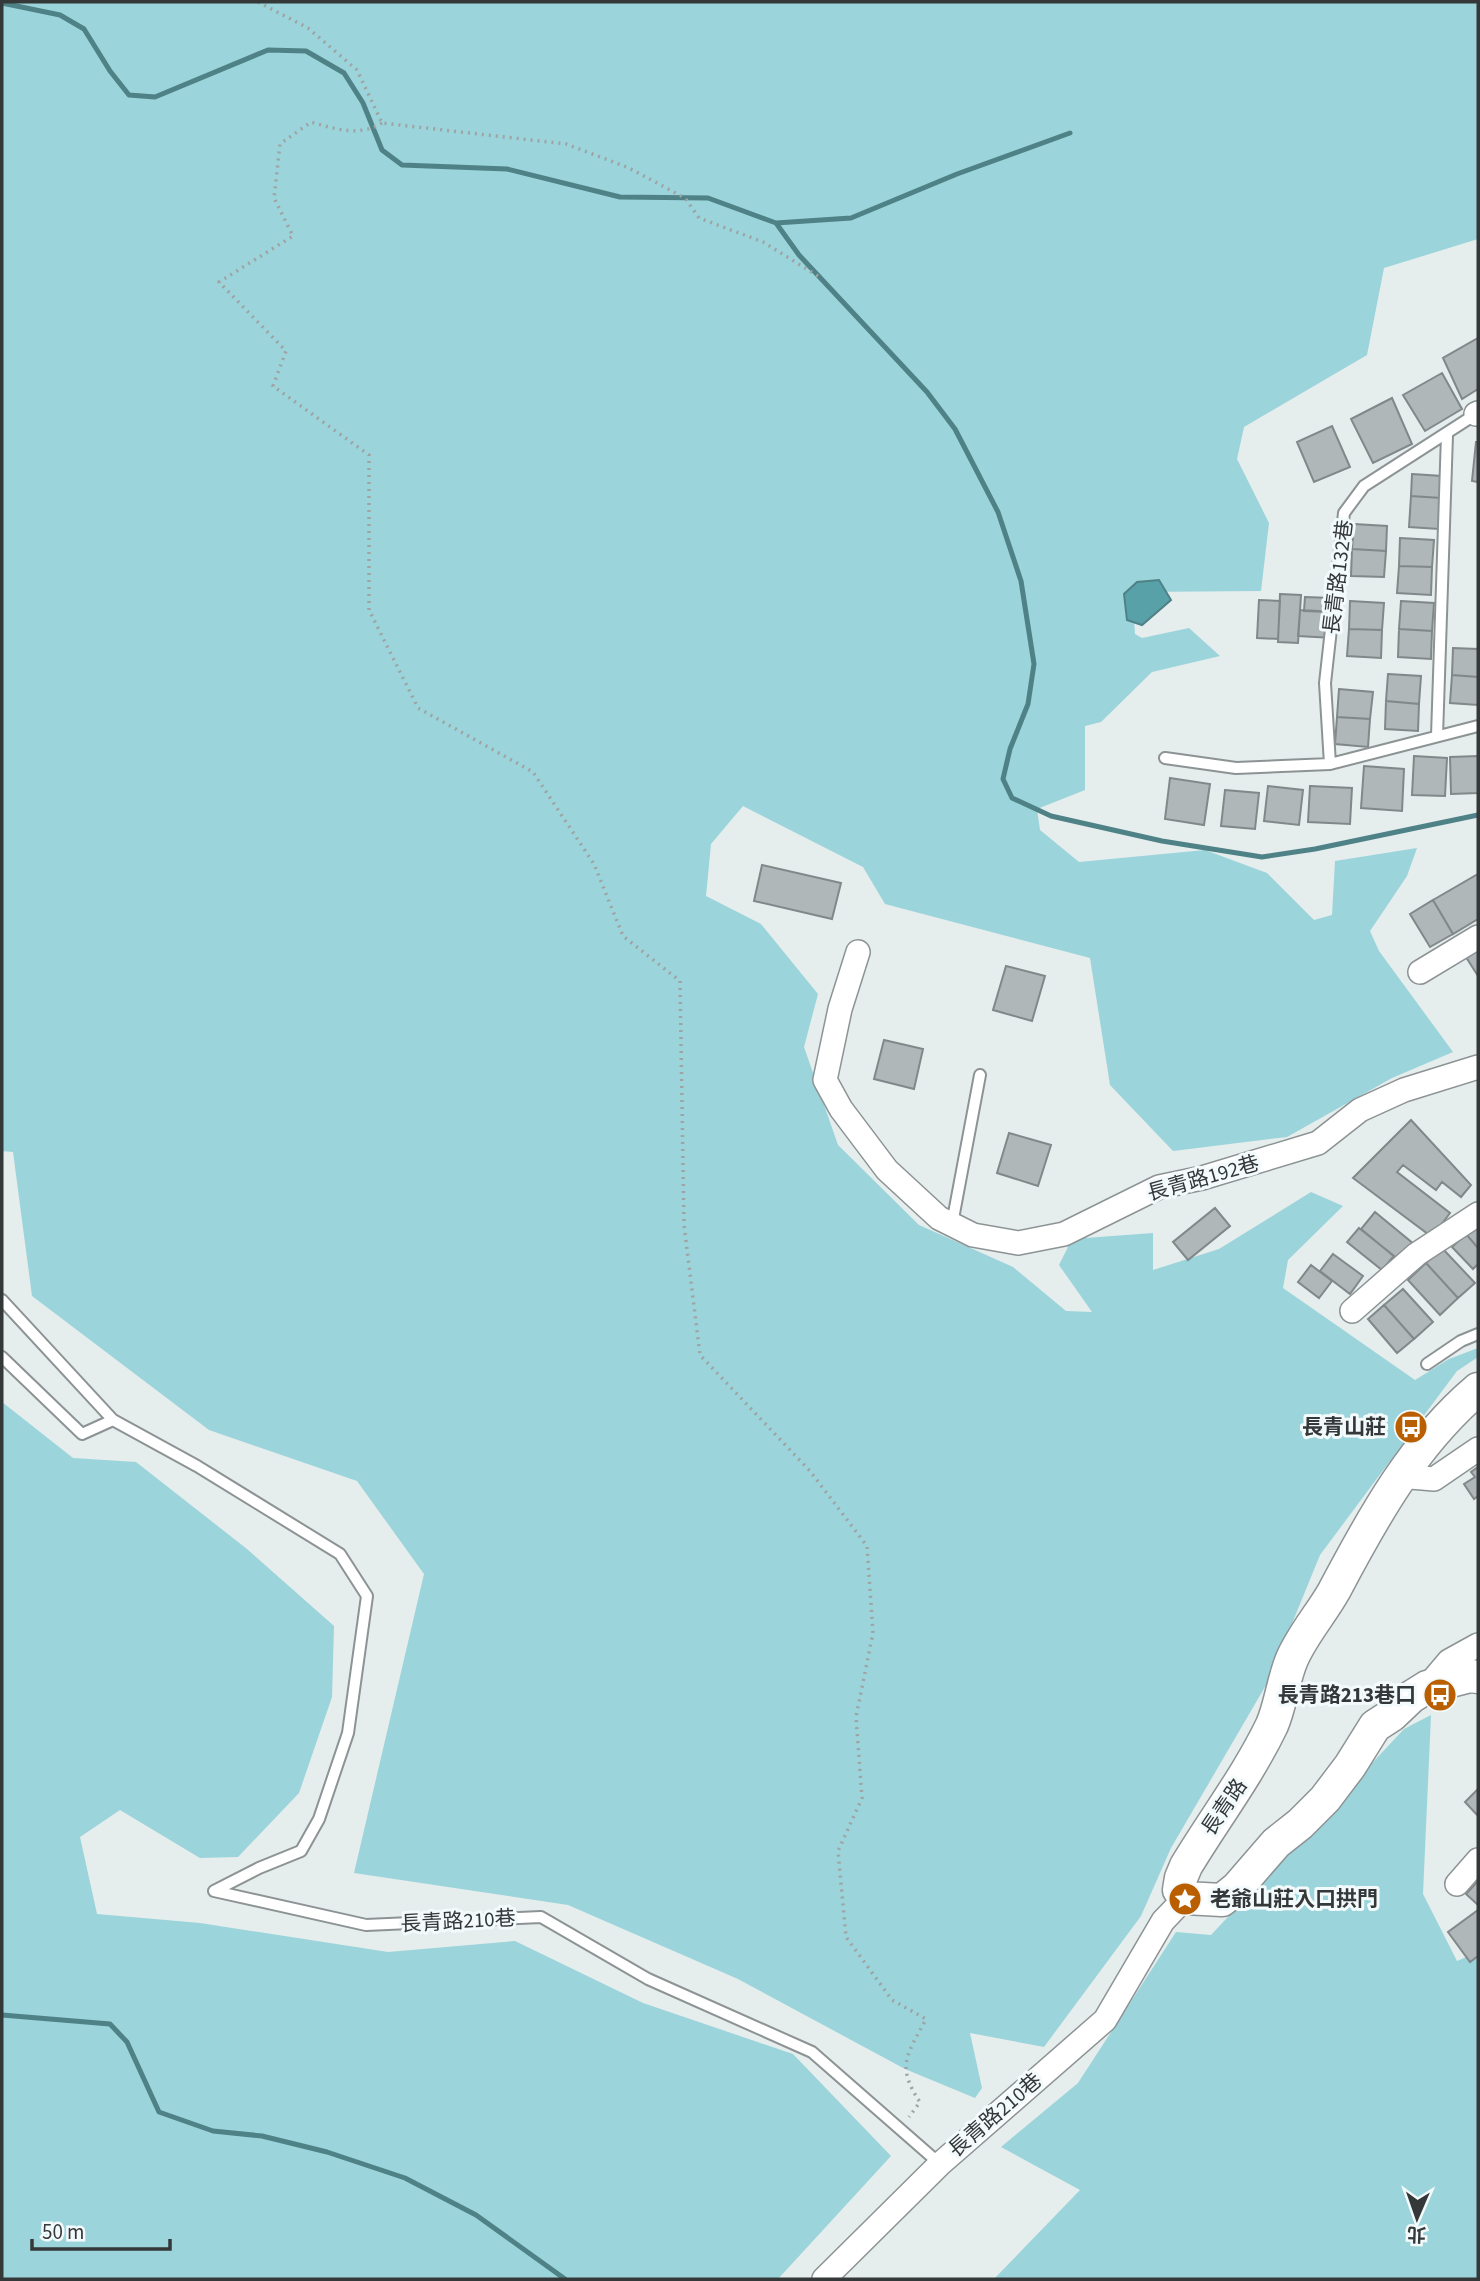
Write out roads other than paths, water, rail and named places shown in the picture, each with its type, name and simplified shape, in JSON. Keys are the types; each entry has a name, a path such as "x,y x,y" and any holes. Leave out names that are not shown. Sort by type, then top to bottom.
{"street":[{"path":"1420,972 1478,937"},
{"name":"長青路192巷","path":"858,952 840,1009 825,1080 841,1109 887,1170 939,1218 973,1235 1018,1243 1064,1234 1159,1187 1202,1178 1318,1143 1360,1110 1404,1090 1478,1067"},
{"path":"1352,1311 1417,1254 1478,1214"},
{"name":"長青路","path":"1185,1898 1179,1890 1186,1866 1244,1779 1273,1723 1292,1659 1333,1592 1358,1542 1399,1476 1439,1425 1452,1410 1478,1389"},
{"path":"1399,1476 1434,1479 1478,1449"},
{"path":"1185,1898 1222,1900 1237,1888 1276,1843 1325,1799 1375,1726 1427,1687 1449,1661 1478,1645"},
{"path":"1427,1687 1470,1676 1478,1677"},
{"path":"1457,1884 1478,1860"},
{"name":"長青路210巷","path":"940,2164 1105,2020 1163,1921 1185,1898"},
{"path":"824,2279 940,2164"}],"lane":[{"name":"長青路132巷","path":"1330,764 1325,683 1345,513 1364,486 1447,435 1477,413"},
{"path":"1437,736 1447,435"},
{"path":"1165,758 1236,768 1330,764 1478,726"},
{"path":"952,1224 980,1075"},
{"name":"長青路210巷","path":"2,1300 113,1420 197,1466 340,1554 367,1596 348,1733 319,1819 302,1851 259,1868 214,1891 366,1925 541,1917 648,1979 812,2052 940,2164"},
{"path":"1427,1364 1461,1341 1478,1334"},
{"path":"2,1357 82,1434 113,1420"}],"waterway":[{"path":"2,3 60,15 84,29 110,71 129,95 155,97 268,50 306,51 344,73 363,103 382,150 402,165 507,169 620,197 708,198 776,223 799,255 927,392 955,429 998,512 1021,581 1034,664 1028,704 1010,749 1003,779 1012,798 1051,816 1162,841 1262,857 1315,849 1478,815"},
{"path":"776,223 851,218 957,174 1070,133"},
{"path":"2,2015 110,2024 127,2042 159,2112 213,2131 262,2136 327,2152 405,2178 476,2215 565,2279"}],"place":[{"name":"長青山莊","path":"1411,1427"},
{"name":"長青路213巷口","path":"1440,1695"},
{"name":"老爺山莊入口拱門","path":"1185,1899"}]}
